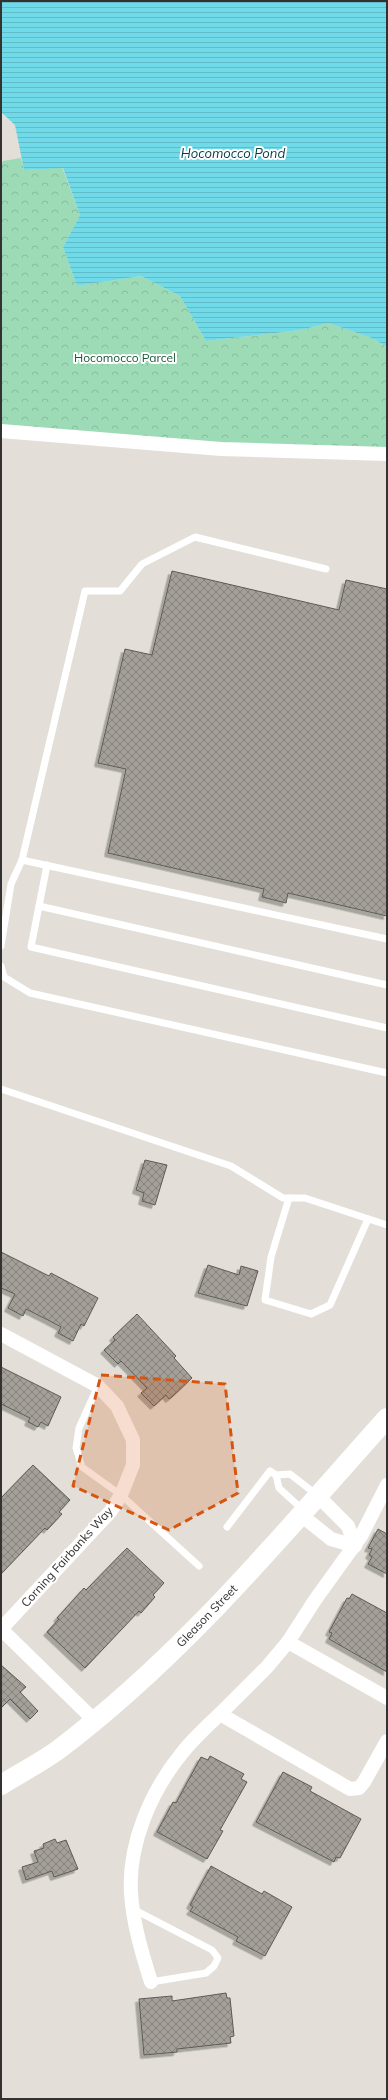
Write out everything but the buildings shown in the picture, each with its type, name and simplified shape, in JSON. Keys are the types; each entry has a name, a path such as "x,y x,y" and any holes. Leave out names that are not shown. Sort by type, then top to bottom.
{"street":[{"path":"1,431 221,449 387,454"},
{"name":"Corning Fairbanks Way","path":"1,1334 98,1386 117,1406 133,1440 133,1465 121,1495 110,1512 1,1629"},
{"name":"Gleason Street","path":"1,1785 57,1750 161,1664 259,1563 387,1418"},
{"path":"151,1982 140,1944 131,1893 132,1864 143,1821 173,1765 194,1740 267,1667 288,1642 315,1600 355,1546 387,1485"},
{"path":"317,1496 348,1526 355,1546"},
{"path":"303,1513 331,1539 355,1546"},
{"path":"1,1629 94,1720"},
{"path":"288,1642 387,1698"},
{"path":"220,1714 350,1789 359,1788 364,1782 387,1742"}],"lane":[{"path":"1,946 11,884 22,860 85,592 120,591 142,564 195,537 326,569"},
{"path":"22,860 387,939"},
{"path":"47,866 31,948 387,1028"},
{"path":"39,906 387,985"},
{"path":"1,966 4,977 30,993 387,1073"},
{"path":"1,1089 231,1166 283,1198 305,1198 387,1225"},
{"path":"289,1198 271,1257 265,1300 311,1314 330,1306 368,1218"},
{"path":"98,1386 79,1428 76,1448 82,1467 121,1495 199,1566"},
{"path":"227,1527 270,1471 276,1475 290,1474 317,1496"},
{"path":"276,1475 279,1488 303,1513"},
{"path":"133,1909 212,1950 218,1958 214,1966 206,1973 151,1982"}],"highlighted area":[{"path":"101,1375 225,1384 238,1493 169,1530 73,1486"}],"green space":[{"name":"Hocomocco Parcel","path":"21,158 24,170 62,167 80,215 63,247 77,286 141,276 180,296 206,341 301,330 328,323 372,338 387,347 387,452 1,430 1,166 3,161"}],"water":[{"name":"Hocomocco Pond","path":"1,1 387,1 387,347 372,338 328,323 301,330 206,341 180,296 141,276 77,286 63,247 80,215 63,168 24,170 15,125 1,112"}]}
